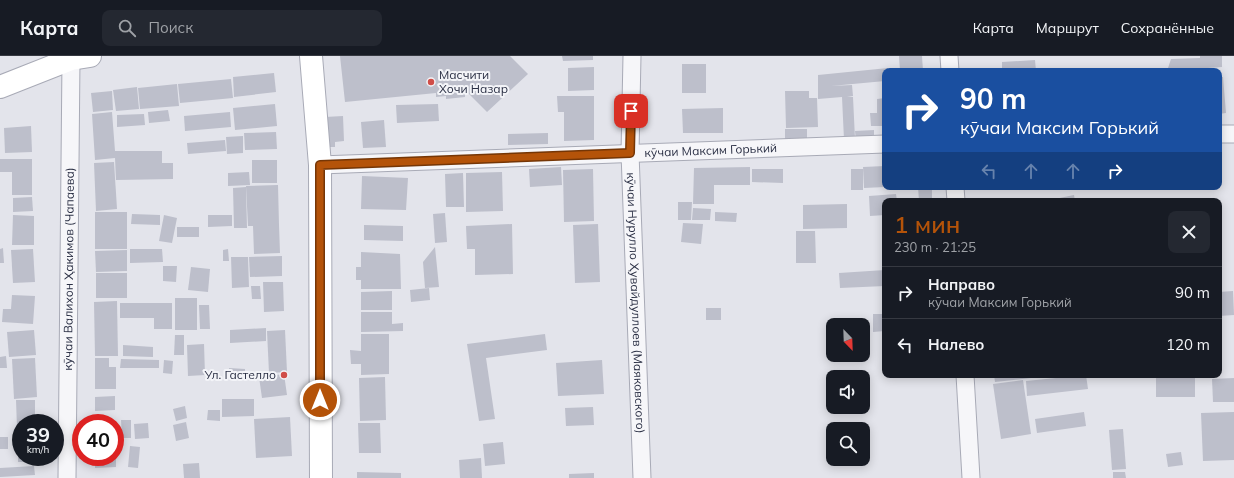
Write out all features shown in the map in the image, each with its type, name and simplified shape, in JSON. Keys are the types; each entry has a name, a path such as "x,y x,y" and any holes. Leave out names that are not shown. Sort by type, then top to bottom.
{"street":[{"path":"311,56 320,165 321,478"},
{"name":"кӯчаи Нурулло Ҳувайдуллоев (Маяковского)","path":"632,56 630,153 642,478"},
{"path":"949,56 950,68"},
{"path":"0,87 80,58"},
{"name":"кӯчаи Валихон Ҳакимов (Чапаева)","path":"68,478 80,58"},
{"path":"1222,134 1234,134"},
{"name":"кӯчаи Максим Горький","path":"320,165 882,144"},
{"path":"965,378 971,478"}],"building":[{"name":"Масчити Хочи Назар","path":"340,56 510,56 528,74 487,112 465,90 465,97 446,99 446,96 436,97 436,93 345,102"},
{"path":"562,56 593,56 593,60 563,61"},
{"path":"899,56 922,56 923,68 900,68"},
{"path":"1200,56 1222,56 1222,67 1168,68 1171,59 1200,58"},
{"path":"1035,60 1036,68 1002,68 1002,62"},
{"path":"682,64 706,64 706,93 682,93"},
{"path":"594,67 594,90 568,91 568,68"},
{"path":"882,69 882,81 831,86 852,85 853,96 847,97 853,97 855,139 844,140 842,97 818,99 818,75"},
{"path":"274,73 276,92 234,97 233,77"},
{"path":"1222,77 1223,77 1226,113 1222,114"},
{"path":"231,79 233,98 180,103 178,84"},
{"path":"177,84 179,106 140,109 138,88"},
{"path":"137,87 139,109 116,111 113,90"},
{"path":"112,91 113,110 93,112 91,93"},
{"path":"785,91 809,91 809,98 817,98 818,127 786,128"},
{"path":"557,96 594,96 594,140 564,141 564,112 558,112"},
{"path":"882,98 882,126 871,126 870,113 877,113 877,99"},
{"path":"275,104 277,126 235,130 233,108"},
{"path":"438,104 439,121 397,123 396,105"},
{"path":"723,108 723,133 683,133 682,109"},
{"path":"168,110 170,121 149,123 148,112"},
{"path":"112,112 115,151 162,151 162,163 173,163 173,179 116,180 115,158 95,160 92,114"},
{"path":"230,112 231,127 185,131 184,116"},
{"path":"144,114 145,125 117,127 117,115"},
{"path":"343,116 344,141 335,142 335,147 326,147 325,117"},
{"path":"384,120 386,147 363,148 361,122"},
{"path":"31,126 32,152 5,153 4,128"},
{"path":"785,129 807,129 807,142 785,142"},
{"path":"874,130 874,140 856,141 855,131"},
{"path":"276,132 277,149 245,150 244,133"},
{"path":"548,133 548,144 508,145 508,134"},
{"path":"243,136 243,153 227,154 226,137"},
{"path":"225,140 226,151 188,154 187,143"},
{"path":"0,159 32,159 32,195 12,195 12,172 0,172"},
{"path":"252,160 277,160 277,183 252,183"},
{"path":"114,162 117,209 96,211 94,163"},
{"path":"882,166 882,187 864,188 863,167"},
{"path":"561,167 562,185 530,187 529,169"},
{"path":"750,167 750,185 714,185 714,204 693,204 694,168"},
{"path":"593,169 594,221 564,222 563,170"},
{"path":"752,169 783,169 783,183 752,182"},
{"path":"851,169 863,169 863,190 851,190"},
{"path":"249,172 250,185 228,186 228,173"},
{"path":"502,172 503,211 466,212 466,173"},
{"path":"463,173 464,207 446,207 445,174"},
{"path":"362,176 408,178 406,210 361,209"},
{"path":"278,185 280,253 254,254 253,226 248,226 246,186"},
{"path":"246,187 247,228 234,228 233,188"},
{"path":"918,190 932,190 932,198 919,198"},
{"path":"896,194 897,198 882,198 882,215 870,216 869,196"},
{"path":"1074,195 1074,198 1060,198"},
{"path":"32,197 33,211 13,212 13,198"},
{"path":"678,202 692,202 691,220 678,220"},
{"path":"847,204 847,228 803,229 803,205"},
{"path":"693,208 711,209 710,220 692,220"},
{"path":"95,212 127,212 127,249 95,249"},
{"path":"715,212 737,213 736,222 715,221"},
{"path":"445,213 447,242 435,243 433,214"},
{"path":"132,214 160,215 160,225 131,224"},
{"path":"13,215 34,216 34,245 12,245"},
{"path":"164,215 177,218 172,243 159,241"},
{"path":"208,215 232,215 232,226 208,227"},
{"path":"683,223 703,224 701,244 681,242"},
{"path":"512,224 513,274 475,275 475,249 467,249 466,226"},
{"path":"598,224 600,282 575,283 573,225"},
{"path":"364,225 403,226 403,241 364,240"},
{"path":"177,227 199,227 199,237 177,237"},
{"path":"796,231 815,231 816,263 796,263"},
{"path":"435,247 439,287 425,288 423,262"},
{"path":"3,248 4,263 0,263 0,249"},
{"path":"33,249 35,282 13,283 11,250"},
{"path":"130,249 162,249 163,262 130,263"},
{"path":"228,249 229,261 223,261 223,250"},
{"path":"127,250 127,271 96,272 95,251"},
{"path":"361,252 400,254 401,289 361,289 361,280 356,280 356,267 361,267"},
{"path":"282,256 282,276 250,277 249,257"},
{"path":"231,257 248,257 249,287 232,288"},
{"path":"163,266 177,266 176,282 163,281"},
{"path":"191,267 210,269 208,292 188,290"},
{"path":"882,270 882,286 840,288 839,273"},
{"path":"96,273 127,273 127,298 96,298"},
{"path":"263,282 283,282 284,311 264,312"},
{"path":"251,286 260,286 261,299 252,299"},
{"path":"429,288 430,300 411,302 410,290"},
{"path":"392,291 392,310 361,310 361,292"},
{"path":"1233,291 1234,315 1222,316 1222,292"},
{"path":"12,295 35,296 33,324 2,322 3,309 11,309"},
{"path":"175,298 197,298 197,330 175,330"},
{"path":"117,301 118,356 95,356 94,302"},
{"path":"120,303 172,303 172,329 154,329 154,318 120,318"},
{"path":"199,305 209,305 210,329 200,329"},
{"path":"706,308 721,308 721,320 706,320"},
{"path":"361,312 392,312 392,324 403,323 403,331 361,332"},
{"path":"873,314 882,314 882,331 873,332"},
{"path":"266,328 266,341 230,343 230,330"},
{"path":"34,330 36,355 9,357 7,332"},
{"path":"285,330 287,372 269,373 267,331"},
{"path":"361,334 389,334 389,374 361,375 361,364 351,364 350,350 361,351"},
{"path":"545,334 547,350 486,358 495,419 479,421 467,344"},
{"path":"175,335 184,335 184,355 174,355"},
{"path":"204,344 205,375 188,376 187,345"},
{"path":"123,345 153,347 153,357 123,356"},
{"path":"6,356 7,368 0,368 0,357"},
{"path":"35,358 37,397 14,399 12,359"},
{"path":"95,358 109,358 109,367 116,367 116,389 95,389"},
{"path":"121,359 159,360 159,368 120,368"},
{"path":"164,360 173,361 172,374 163,373"},
{"path":"602,360 604,394 558,396 556,363"},
{"path":"229,368 245,369 245,378 229,377"},
{"path":"284,374 287,395 262,398 259,377"},
{"path":"385,377 386,420 360,421 359,378"},
{"path":"994,378 1031,378 995,382"},
{"path":"1056,378 1086,378 1088,389 1027,396 1026,381"},
{"path":"1156,378 1195,378 1195,397 1156,397"},
{"path":"1234,378 1234,402 1213,402 1212,379"},
{"path":"1023,380 1031,434 1001,439 993,384"},
{"path":"115,396 115,410 95,411 95,397"},
{"path":"222,399 254,399 254,416 222,417"},
{"path":"16,400 35,400 35,414 16,414"},
{"path":"185,406 187,418 176,421 173,409"},
{"path":"593,407 594,425 566,426 565,408"},
{"path":"208,410 220,410 220,421 207,420"},
{"path":"1084,412 1086,426 1037,433 1035,419"},
{"path":"1234,412 1234,460 1203,461 1201,413"},
{"path":"290,417 292,456 256,458 254,419"},
{"path":"124,420 131,420 131,438 124,438"},
{"path":"186,422 189,438 176,441 173,425"},
{"path":"148,423 149,438 135,439 134,424"},
{"path":"358,423 380,423 381,453 359,453"},
{"path":"1123,429 1126,469 1112,470 1109,430"},
{"path":"0,437 8,437 8,449 0,449"},
{"path":"503,442 505,464 485,466 483,444"},
{"path":"130,446 140,447 138,468 128,467"},
{"path":"1181,452 1183,465 1168,467 1166,454"},
{"path":"481,458 482,478 460,478 459,460"},
{"path":"199,463 200,478 184,478 183,464"},
{"path":"34,466 35,475 0,477 0,468"},
{"path":"95,466 116,466 116,467 95,468"},
{"path":"357,472 401,473 401,478 357,478"},
{"path":"1113,472 1125,472 1126,478 1113,478"},
{"path":"594,473 594,478 569,478 569,474"}],"place":[{"name":"Масчити Хочи Назар","path":"431,82"},
{"name":"Ул. Гастелло","path":"284,375"}],"route":[{"path":"320,400 320,165 630,153 631,111"}]}
